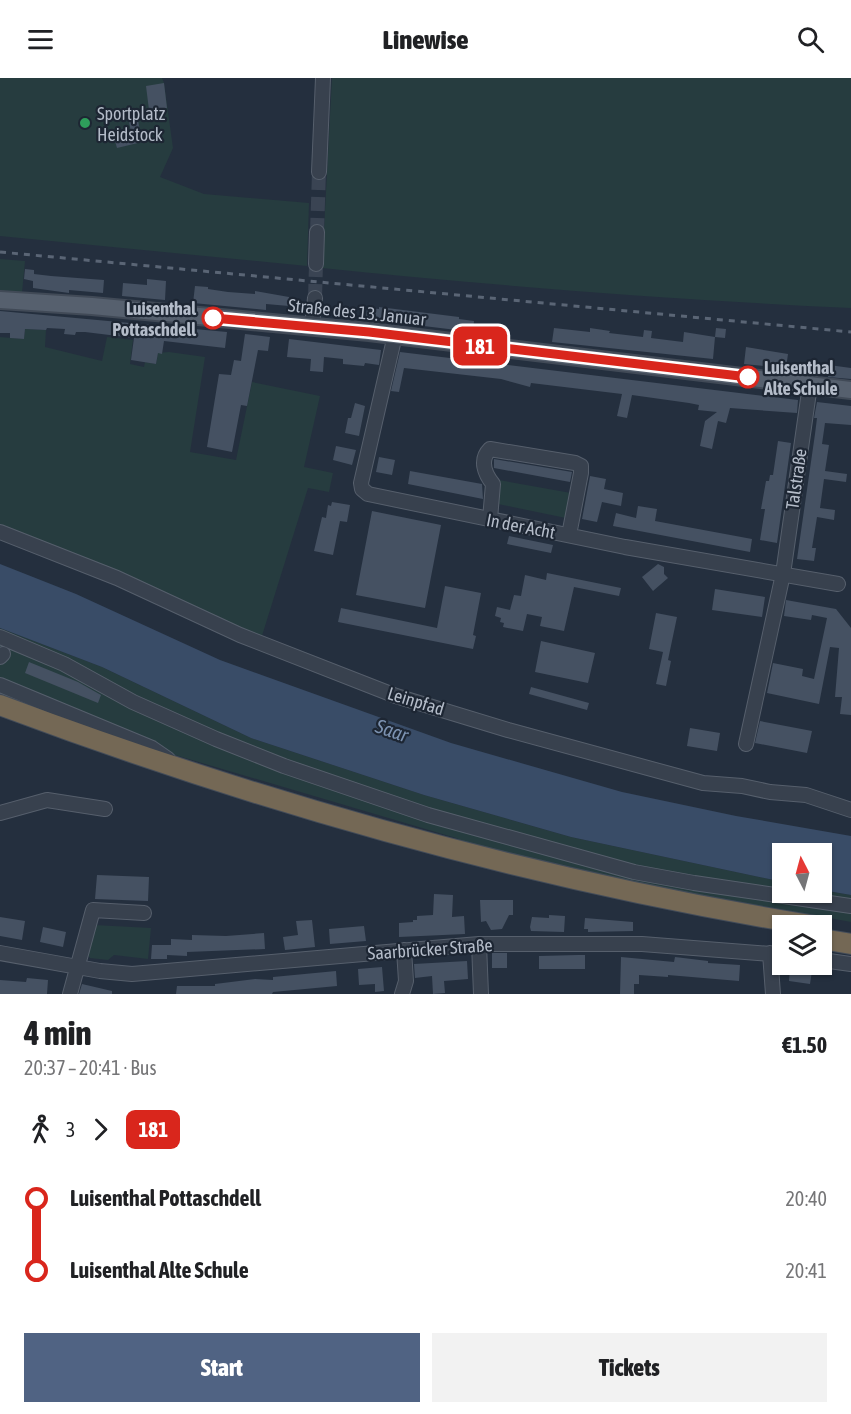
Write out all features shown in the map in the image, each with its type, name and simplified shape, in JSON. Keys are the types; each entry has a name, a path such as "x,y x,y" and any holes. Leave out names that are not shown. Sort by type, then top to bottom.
{"highway":[{"path":"0,705 181,770 476,855 675,900 772,918"},
{"path":"0,719 185,784 399,848 603,897 772,931"},
{"path":"832,928 851,931"},
{"path":"832,941 851,944"}],"main road":[{"name":"Straße des 13. Januar","path":"0,300 312,326 340,325 395,335 851,390"}],"street":[{"path":"319,172 323,78"},
{"path":"316,264 317,232"},
{"path":"312,326 315,298"},
{"name":"In der Acht","path":"395,335 361,483 362,489 373,496 569,535 838,584"},
{"name":"Talstraße","path":"746,744 783,574 810,385"},
{"path":"490,519 493,484 486,475 484,463 486,453 490,449 575,463 581,466 581,473 569,535"},
{"name":"Leinpfad","path":"0,532 117,578 240,635 396,696 703,783 806,795 851,810"},
{"path":"0,637 64,664 133,702 216,739 284,766 428,815 634,872 851,906"},
{"path":"0,685 152,748 181,770"},
{"path":"0,813 47,800 105,809"},
{"path":"70,994 93,910 144,913"},
{"path":"479,944 481,994"},
{"name":"Saarbrücker Straße","path":"0,953 78,968 132,974 479,944 642,944 772,954"},
{"path":"402,994 406,981 404,950"},
{"path":"832,961 851,964"},
{"path":"772,994 774,975"}],"green space":[{"path":"0,78 162,78 173,148 160,177 204,194 309,203 307,266 0,236"},
{"path":"332,78 851,78 851,308 586,292 322,268"},
{"path":"0,259 25,261 22,293 0,292"},
{"path":"25,329 46,330 45,347 102,361 107,337 133,340 130,364 144,367 145,362 156,364 158,353 169,352 205,357 190,452 236,460 252,382 320,396 304,467 333,473 329,492 308,488 261,639 0,529 0,337 24,339"},
{"path":"499,480 571,493 566,518 498,504 495,499"},
{"path":"0,628 102,667 251,738 424,795 571,837 772,880 772,903 832,903 832,892 851,895 851,922 832,919 832,915 812,915 658,887 471,844 175,755 0,680"},
{"path":"94,925 151,928 148,959 114,955 108,960 90,958 87,954"}],"water":[{"name":"Saar","path":"0,564 76,594 220,660 451,743 622,792 736,816 851,836 851,895 832,892 832,843 772,843 772,880 571,837 424,795 251,738 102,667 0,628"}],"building":[{"path":"164,83 167,108 149,110 146,86"},
{"path":"138,120 142,142 117,148 115,141 132,137 129,122"},
{"path":"25,269 34,270 34,274 104,280 103,293 69,290 69,293 33,288 33,281 24,279"},
{"path":"147,279 166,281 165,300 122,296 123,283 147,285"},
{"path":"195,286 228,292 255,294 255,291 289,297 289,306 266,304 266,310 193,303"},
{"path":"379,307 459,317 459,319 474,321 473,332 366,319 367,308 379,309"},
{"path":"0,311 227,332 225,348 164,341 162,354 158,353 156,364 131,360 134,338 85,332 76,332 75,335 64,334 65,329 47,328 46,330 25,329 24,339 10,338 10,333 0,333"},
{"path":"554,328 590,332 590,328 643,337 644,330 652,331 651,338 683,342 684,332 715,337 713,359 552,342"},
{"path":"716,328 726,329 725,338 715,337"},
{"path":"245,334 270,337 268,351 258,350 247,406 241,405 232,452 207,447 219,374 231,375 234,360 241,361"},
{"path":"289,339 381,350 379,365 343,364 343,359 324,357 323,372 310,371 311,359 287,357"},
{"path":"746,347 788,354 786,368 744,364"},
{"path":"400,352 798,400 797,413 730,408 726,423 718,421 712,449 700,446 705,421 717,412 698,410 699,405 689,403 632,395 627,418 617,416 622,394 531,383 530,387 501,379 404,368 399,392 391,391"},
{"path":"829,365 851,368 851,379 828,377"},
{"path":"817,402 851,406 851,425 825,423 822,444 829,445 825,471 847,474 846,482 824,479 820,508 835,510 834,520 817,517 812,548 816,548 814,561 797,559 815,434 817,418 814,418"},
{"path":"355,403 365,406 359,436 345,433 348,418 351,418"},
{"path":"778,441 791,443 777,543 760,540 765,509 761,509 766,481 769,481 770,475 773,475"},
{"path":"336,446 356,450 352,465 333,460"},
{"path":"379,457 395,460 392,475 376,472"},
{"path":"494,459 572,472 570,482 494,468"},
{"path":"410,471 482,484 483,499 408,484"},
{"path":"590,476 606,479 604,489 623,493 621,506 602,502 597,522 582,519"},
{"path":"332,502 350,505 347,522 340,521 333,555 314,551 322,517 326,518 328,505 331,506"},
{"path":"638,506 657,509 655,521 752,539 750,552 613,526 616,513 636,518"},
{"path":"372,511 441,525 425,608 356,595"},
{"path":"509,536 553,545 551,553 507,544"},
{"path":"658,564 664,567 664,574 668,578 653,591 642,577"},
{"path":"547,573 621,588 619,596 574,587 564,631 540,626 542,617 527,614 523,631 503,627 504,623 500,622 501,618 495,616 497,607 510,610 514,595 521,596 525,575 546,580"},
{"path":"445,586 481,593 473,635 476,636 473,649 338,622 341,608 437,628"},
{"path":"715,589 765,597 762,617 712,610"},
{"path":"786,600 836,609 851,628 851,715 840,714 842,697 835,697 839,648 830,647 819,704 767,693 773,663 803,669 802,676 814,679 827,618 812,615 811,620 784,616"},
{"path":"656,613 677,617 668,660 671,661 666,686 656,684 663,652 649,649"},
{"path":"541,641 595,653 588,683 535,672"},
{"path":"29,662 78,682 101,695 98,703 25,673"},
{"path":"531,687 589,703 587,710 529,694"},
{"path":"760,721 812,731 807,753 755,743"},
{"path":"690,728 720,733 717,751 687,746"},
{"path":"97,875 149,877 148,901 95,899"},
{"path":"434,894 453,895 452,917 464,916 465,934 399,937 399,923 413,922 417,920 417,916 433,915"},
{"path":"480,900 513,900 513,915 509,915 502,929 491,930 486,921 481,922"},
{"path":"549,915 565,916 564,932 531,931 532,917 549,918"},
{"path":"0,917 25,921 22,940 0,936"},
{"path":"585,918 633,922 633,931 588,932 588,929 584,929"},
{"path":"312,920 315,947 285,950 283,937 298,935 296,921"},
{"path":"364,926 366,941 330,944 329,929"},
{"path":"43,927 66,932 63,947 40,942"},
{"path":"264,933 265,949 187,952 187,956 167,955 167,959 151,959 152,945 171,945 171,939 192,940 192,935 226,936"},
{"path":"492,953 507,953 507,968 492,968"},
{"path":"585,955 585,969 539,969 539,956"},
{"path":"621,957 674,962 675,957 708,961 708,963 740,965 739,981 639,975 639,984 634,984 634,994 620,994"},
{"path":"467,961 468,979 444,981 445,993 433,994 432,976 415,978 414,964"},
{"path":"382,967 384,991 375,992 375,984 359,985 358,969"},
{"path":"336,971 337,986 273,992 272,994 176,994 177,986 215,986 215,984 255,979 273,980 273,977"},
{"path":"789,975 811,975 810,984 789,981"},
{"path":"27,978 48,980 47,994 0,994 0,980 26,982"},
{"path":"82,984 112,991 112,994 79,994"}],"tunnel":[{"path":"317,232 319,172"},
{"path":"315,298 316,264"}],"railway":[{"path":"0,252 851,332"}],"bus line":[{"name":"181","path":"213,318 369,332 748,377"}],"place":[{"name":"Sportplatz Heidstock","path":"85,123"},
{"name":"Luisenthal Pottaschdell","path":"213,318"},
{"name":"Luisenthal Alte Schule","path":"748,377"}]}
